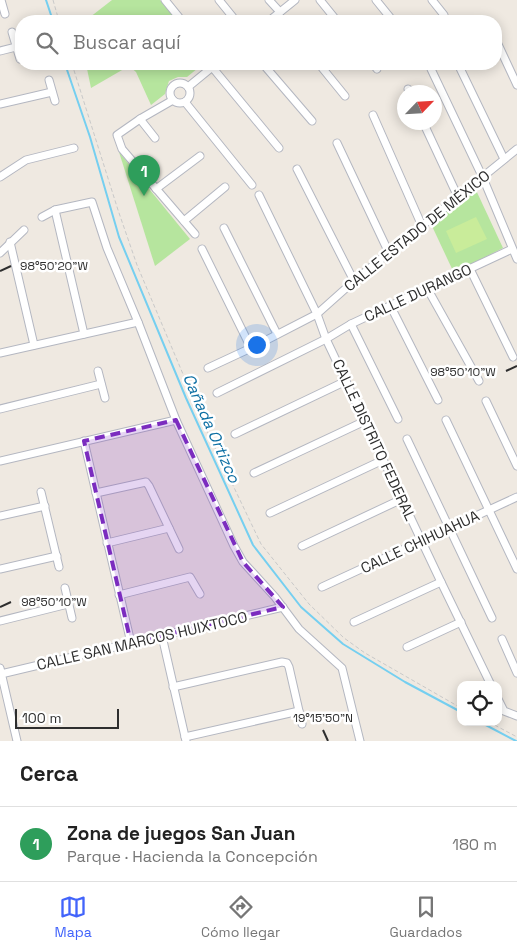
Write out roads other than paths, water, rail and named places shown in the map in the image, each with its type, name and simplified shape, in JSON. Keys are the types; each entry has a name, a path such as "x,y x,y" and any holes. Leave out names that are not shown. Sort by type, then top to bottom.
{"street":[{"path":"1,0 5,14"},
{"path":"166,0 177,15"},
{"path":"219,0 231,15"},
{"path":"270,0 278,13"},
{"path":"276,15 295,0"},
{"path":"320,0 332,15"},
{"path":"376,0 388,15"},
{"path":"432,0 444,15"},
{"path":"12,32 15,43"},
{"path":"0,51 15,47"},
{"path":"502,53 517,85"},
{"path":"188,87 209,70"},
{"path":"219,70 280,148"},
{"path":"268,70 312,121"},
{"path":"323,70 345,96"},
{"path":"431,70 483,178 517,259"},
{"path":"461,70 504,159"},
{"path":"49,80 55,101"},
{"path":"180,82 188,87 190,96 185,102 179,103 172,100 170,94 174,85 180,82"},
{"path":"0,104 52,92"},
{"path":"172,100 117,135 122,149 195,234"},
{"path":"185,102 252,185"},
{"path":"373,115 422,226"},
{"path":"140,119 155,138"},
{"path":"427,130 458,197"},
{"path":"337,143 388,253"},
{"path":"0,177 26,160 74,148"},
{"name":"CALLE ESTADO DE MÉXICO","path":"208,368 317,314 354,281 517,149"},
{"path":"156,189 200,156"},
{"path":"297,169 354,281"},
{"path":"184,221 225,188"},
{"name":"CALLE DISTRITO FEDERAL","path":"259,195 317,314 326,339 489,681"},
{"path":"42,217 56,210 92,202 107,248 176,420 243,562 283,607 299,629 342,668 360,741"},
{"path":"56,210 84,334"},
{"path":"224,228 277,334"},
{"path":"0,252 24,230"},
{"path":"10,242 34,345"},
{"path":"202,248 251,348"},
{"name":"CALLE DURANGO","path":"217,393 326,339 351,324 512,249"},
{"path":"470,269 513,357"},
{"path":"427,288 479,381"},
{"path":"391,307 438,400"},
{"path":"0,353 138,322"},
{"path":"351,324 398,419"},
{"path":"98,371 105,398"},
{"path":"235,434 346,381"},
{"path":"0,409 101,384"},
{"path":"486,401 517,466"},
{"path":"0,461 176,420"},
{"path":"446,420 517,569"},
{"path":"254,473 365,421"},
{"path":"406,439 492,618"},
{"path":"84,442 131,644"},
{"path":"270,513 383,460"},
{"path":"96,493 146,482 179,549"},
{"path":"42,492 60,567"},
{"name":"CALLE CHIHUAHUA","path":"322,587 517,497"},
{"path":"302,546 402,499"},
{"path":"0,516 45,506"},
{"path":"107,543 169,528"},
{"path":"0,569 57,556"},
{"path":"119,595 190,577 200,594"},
{"path":"354,622 441,582"},
{"path":"65,588 72,618"},
{"path":"0,620 68,604"},
{"name":"CALLE SAN MARCOS HUIXTOCO","path":"1,671 131,644 283,607"},
{"path":"407,647 461,622"},
{"path":"162,636 185,739 299,711"},
{"path":"502,639 517,673"},
{"path":"173,687 282,662 287,663 302,724"},
{"path":"1,671 17,741"},
{"path":"502,707 504,711 517,716"}],"waterway":[{"name":"Cañada Ortizco","path":"46,0 51,15"},
{"name":"Cañada Ortizco","path":"67,70 90,137 119,237 186,398 253,545 301,607 343,644 405,682 457,710"},
{"name":"Cañada Ortizco","path":"488,726 516,741"}],"place":[{"name":"Zona de juegos San Juan","path":"144,196"}]}
